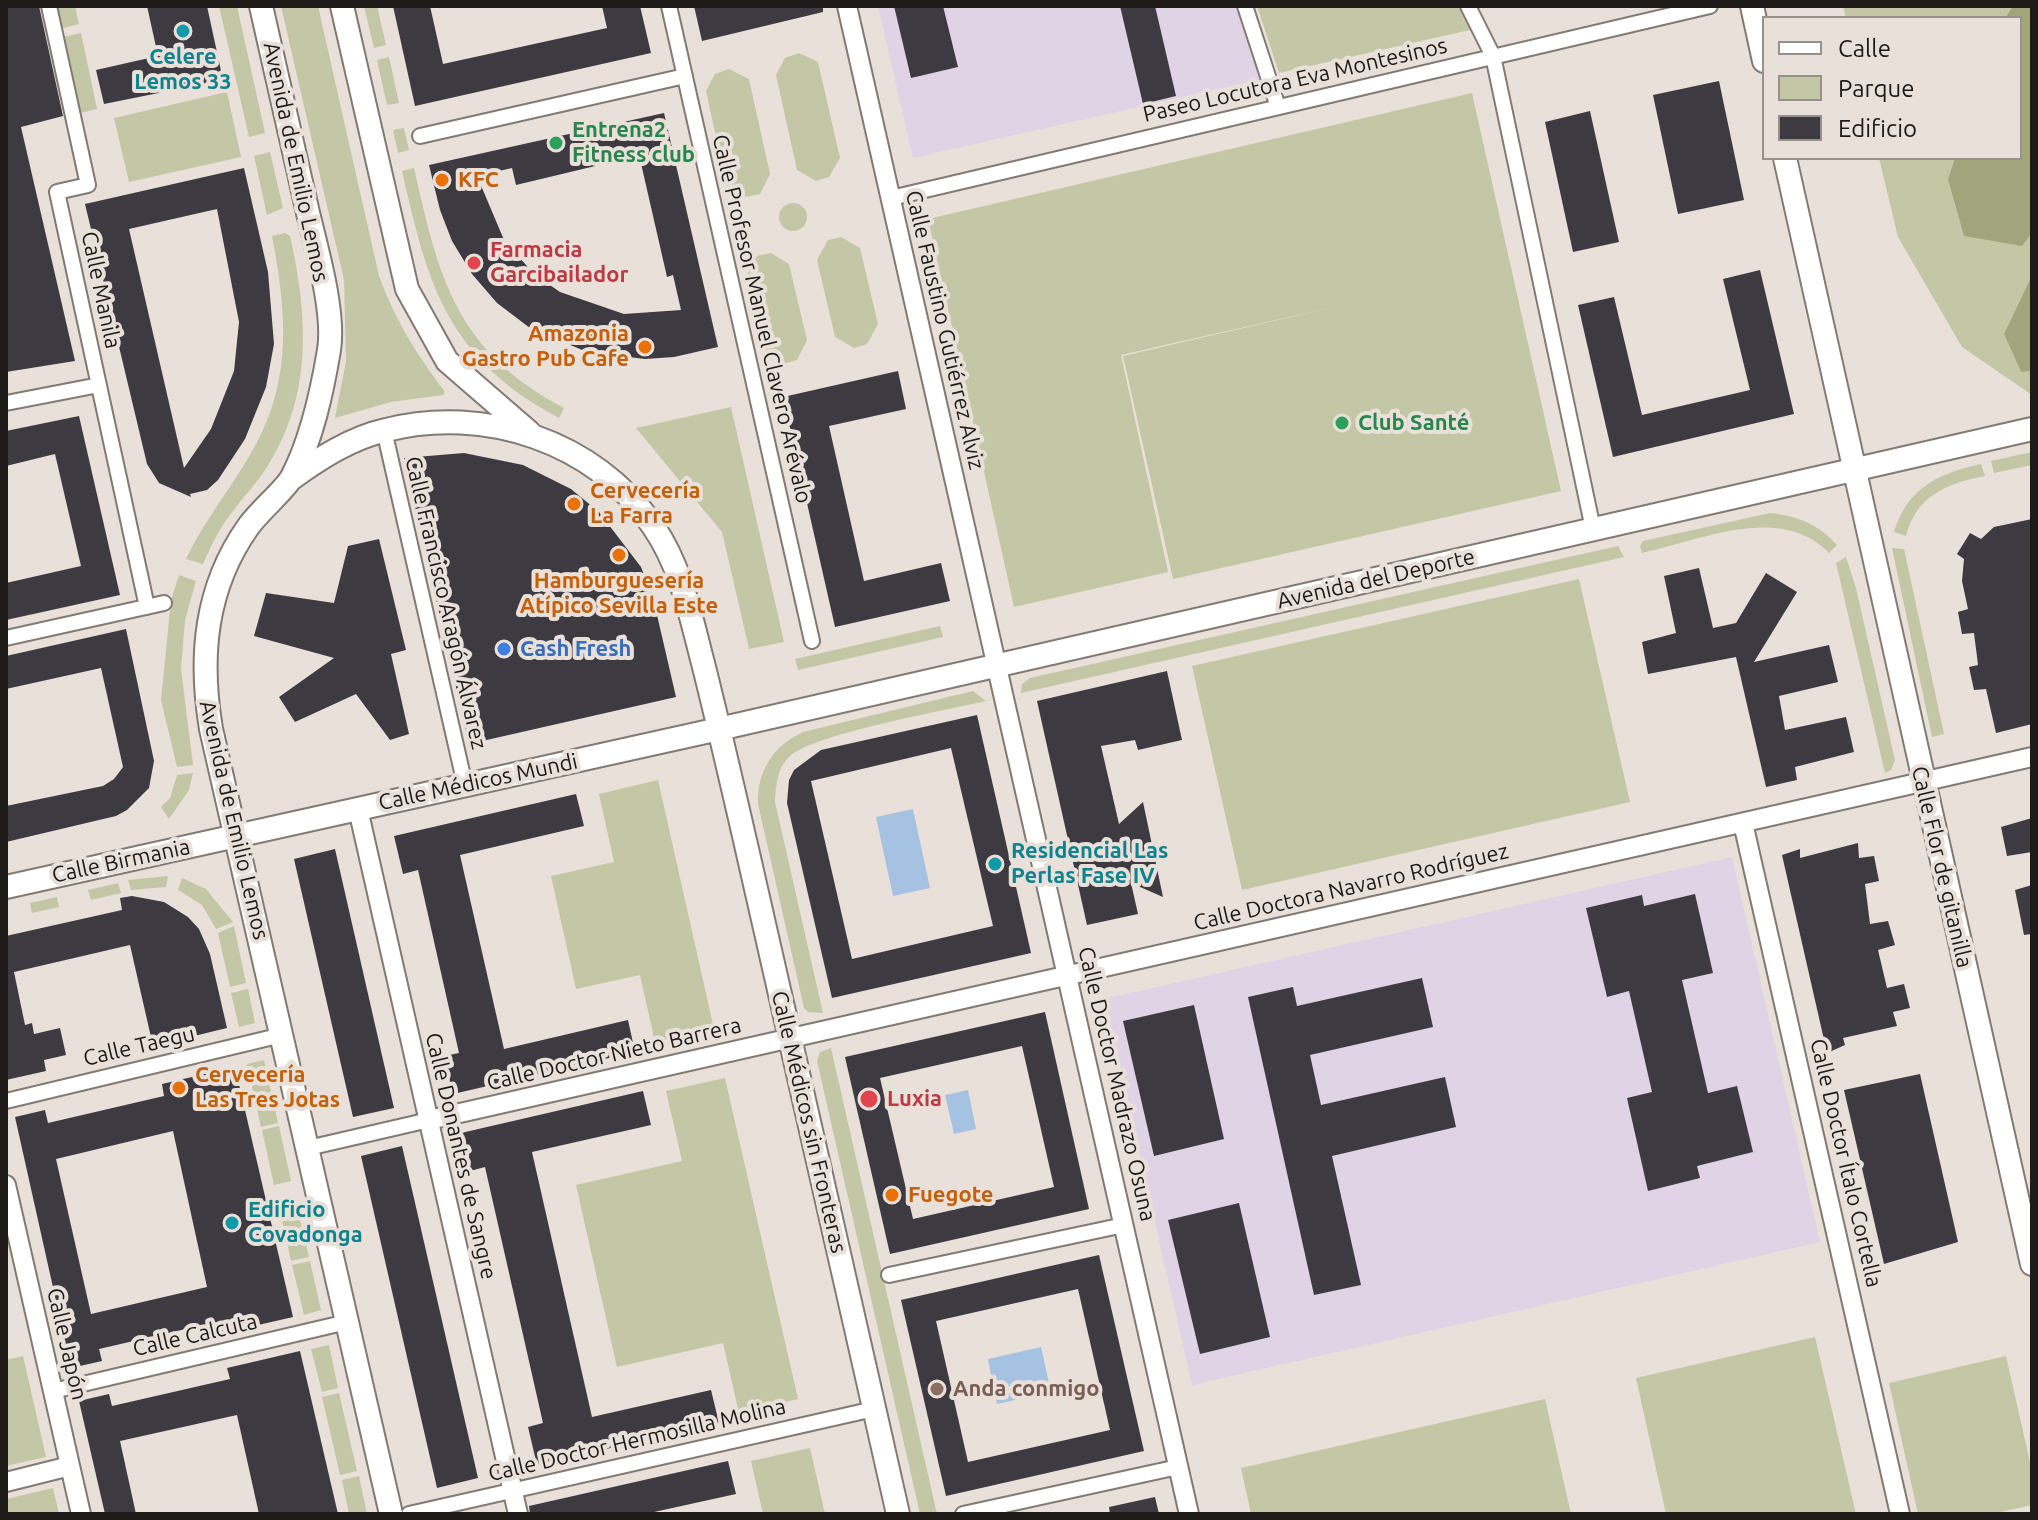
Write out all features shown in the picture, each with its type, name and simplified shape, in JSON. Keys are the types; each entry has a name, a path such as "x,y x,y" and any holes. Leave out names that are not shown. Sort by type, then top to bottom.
{"street":[{"name":"Calle Manila","path":"49,6 88,185 57,192 147,607"},
{"name":"Avenida de Emilio Lemos","path":"261,6 323,277 330,346 312,428 290,480 264,504 240,540 220,579 204,646 203,682 211,729 391,1514"},
{"path":"342,6 407,289 447,361 533,435"},
{"name":"Calle Profesor Manuel Clavero Arévalo","path":"669,6 812,641"},
{"name":"Calle Faustino Gutiérrez Alviz","path":"847,6 996,665"},
{"path":"1245,6 1278,107"},
{"path":"1468,6 1493,56 1593,529"},
{"name":"Paseo Locutora Eva Montesinos","path":"891,198 1710,6"},
{"path":"1752,6 1762,52"},
{"path":"420,136 685,76"},
{"name":"Calle Flor de gitanilla","path":"1785,160 2032,1264"},
{"path":"6,403 99,385"},
{"path":"290,480 348,444 384,430 458,421 495,425 533,435"},
{"name":"Avenida del Deporte","path":"719,729 2032,429"},
{"name":"Calle Francisco Aragón Álvarez","path":"384,430 465,785"},
{"name":"Calle Médicos sin Fronteras","path":"533,435 563,449 613,482 653,526 680,576 719,729 898,1514"},
{"path":"6,638 164,603"},
{"name":"Calle Doctor Madrazo Osuna","path":"996,665 1189,1514"},
{"name":"Calle Médicos Mundi","path":"237,836 719,729"},
{"name":"Calle Doctora Navarro Rodríguez","path":"790,1038 2032,757"},
{"name":"Calle Donantes de Sangre","path":"358,809 518,1514"},
{"name":"Calle Doctor Ítalo Cortella","path":"1743,823 1900,1514"},
{"name":"Calle Birmania","path":"6,887 237,836"},
{"name":"Calle Taegu","path":"6,1101 282,1035"},
{"name":"Calle Doctor Nieto Barrera","path":"308,1148 790,1038"},
{"name":"Calle Japón","path":"6,1185 81,1514"},
{"path":"889,1275 1124,1225"},
{"name":"Calle Calcuta","path":"53,1391 347,1322"},
{"name":"Calle Doctor Hermosilla Molina","path":"409,1514 874,1409"},
{"path":"6,1482 70,1466"},
{"path":"963,1514 1178,1467"}],"shaded area":[{"path":"878,6 1237,6 1262,79 913,158"},
{"path":"1732,857 1820,1242 1192,1385 1104,999"}],"green space":[{"path":"55,6 75,6 79,24 60,29"},
{"path":"219,6 237,6 265,133 249,137"},
{"path":"281,6 318,6 379,276 400,322 445,392 443,395 391,402 335,418 346,361 344,280"},
{"path":"364,6 377,6 386,45 374,48"},
{"path":"1257,6 1458,6 1470,30 1279,73"},
{"path":"1843,6 2013,6 2006,16 1846,16"},
{"path":"2013,6 2032,6 2032,233 2022,246 1964,236 1948,179 1954,160 2022,160 2022,16 2006,16"},
{"path":"81,33 97,109 80,113 62,37"},
{"path":"799,53 818,62 840,158 829,177 816,181 797,170 776,75 785,58"},
{"path":"389,57 399,103 387,105 377,60"},
{"path":"729,69 749,79 770,174 760,194 746,197 727,187 706,91 715,74"},
{"path":"227,92 241,157 129,182 114,118"},
{"path":"1472,93 1561,491 1173,579 1123,356 1338,306 1121,355 1168,572 1014,607 928,219"},
{"path":"404,128 409,150 398,153 393,130"},
{"path":"270,152 283,208 267,215 254,156"},
{"path":"1879,160 1954,160 1948,179 2021,246 2032,233 2032,275 2004,334 2021,372 2032,371 2032,395 1962,347 1898,237"},
{"path":"414,168 433,244 458,308 475,336 498,362 527,386 564,408 559,418 521,395 491,370 467,344 448,315 422,250 402,171"},
{"path":"793,203 803,207 807,217 803,227 793,231 783,227 779,217 783,207"},
{"path":"285,233 290,236 296,266 303,325 299,383 293,412 267,467 224,524 203,564 186,559 250,455 274,401 280,375 283,321 272,236"},
{"path":"841,237 860,248 878,324 867,344 854,348 835,337 817,260 828,240"},
{"path":"771,253 789,264 807,340 797,360 783,364 764,353 747,275 757,256"},
{"path":"2032,275 2032,371 2021,372 2004,334"},
{"path":"731,407 784,642 749,649 722,532 636,428"},
{"path":"2032,452 2032,465 1994,473 1991,461"},
{"path":"1981,464 1985,476 1958,483 1935,494 1917,511 1906,536 1894,532 1907,504 1927,485 1952,472"},
{"path":"1770,513 1807,522 1837,545 1829,553 1809,538 1788,530 1764,528 1715,534 1642,553 1640,546 1643,541"},
{"path":"1618,546 1624,557 1021,693 1022,684 1030,678"},
{"path":"1892,548 1904,549 1944,734 1932,737"},
{"path":"1846,557 1856,588 1895,760 1891,770 1885,773 1836,563"},
{"path":"179,575 196,581 185,620 181,669 193,765 177,767 161,700 171,600"},
{"path":"1579,579 1630,802 1242,890 1192,666"},
{"path":"940,626 943,637 798,670 795,659"},
{"path":"973,691 986,701 825,739 790,756 782,766 775,802 823,1013 808,1012 804,1008 758,804 764,770 775,752 803,732"},
{"path":"193,773 189,790 169,819 161,807 170,798 177,775"},
{"path":"658,780 714,1029 655,1042 640,975 576,989 551,876 614,862 599,794"},
{"path":"168,876 166,887 131,890 128,880"},
{"path":"182,878 206,889 233,922 216,929 202,905 178,890"},
{"path":"118,883 121,893 91,900 88,890"},
{"path":"57,897 59,907 32,913 30,903"},
{"path":"234,926 246,983 230,987 218,933"},
{"path":"248,989 255,1023 239,1027 231,993"},
{"path":"831,1048 937,1514 920,1514 817,1061 820,1052"},
{"path":"264,1060 278,1123 261,1127 247,1064"},
{"path":"725,1078 798,1399 739,1413 723,1343 617,1367 576,1185 682,1161 666,1091"},
{"path":"279,1126 291,1181 274,1185 262,1130"},
{"path":"297,1207 309,1257 291,1261 280,1211"},
{"path":"310,1261 321,1310 304,1315 292,1265"},
{"path":"1815,1337 1856,1514 1666,1514 1636,1378"},
{"path":"329,1345 338,1388 322,1392 311,1349"},
{"path":"23,1356 46,1457 6,1466 6,1360"},
{"path":"2006,1356 2032,1471 2032,1505 1991,1514 1918,1514 1889,1383"},
{"path":"339,1393 357,1471 340,1475 322,1397"},
{"path":"1545,1399 1571,1514 1251,1514 1241,1468"},
{"path":"810,1448 825,1514 763,1514 751,1461"},
{"path":"359,1476 367,1514 349,1514 342,1480"},
{"path":"53,1488 59,1514 6,1514 6,1499"}],"water":[{"path":"913,809 930,888 893,896 876,817"},
{"path":"968,1090 976,1129 954,1134 945,1095"},
{"path":"1041,1347 1051,1392 997,1404 988,1359"}],"building":[{"path":"6,6 39,6 63,116 21,127 75,361 6,372"},
{"name":"Celere Lemos 33","path":"147,6 207,6 223,80 104,104 96,70 158,56"},
{"path":"393,6 430,6 443,64 607,28 602,6 640,6 651,53 415,106"},
{"path":"694,6 823,6 823,12 702,41"},
{"path":"894,6 943,6 958,67 911,78"},
{"path":"1120,6 1155,6 1176,96 1143,104"},
{"path":"1719,81 1744,200 1678,214 1653,95"},
{"path":"1590,111 1619,242 1573,252 1545,122"},
{"path":"664,113 718,347 674,357 645,359 587,352 530,328 497,303 472,274 452,241 440,210 429,165","holes":["637,156 667,277 673,275 681,310 624,314 560,292 534,274 504,240 477,176 512,168 516,185"]},
{"path":"244,168 268,272 274,344 266,387 245,439 218,480 207,490 190,494 191,497 159,483 147,464 85,204","holes":["217,209 239,322 234,371 211,429 184,468 129,229"]},
{"path":"1760,270 1794,414 1613,457 1578,305 1614,297 1642,415 1750,390 1723,279"},
{"path":"898,371 906,409 829,426 864,581 941,563 950,601 835,627 783,397"},
{"path":"79,416 120,595 6,620 6,583 81,566 55,454 6,466 6,431"},
{"path":"464,453 523,465 571,489 599,512 641,567 654,602 676,697 469,744 404,458"},
{"path":"2032,519 2032,724 1996,733 1986,689 1974,690 1969,667 1978,665 1974,633 1962,634 1958,612 1968,609 1962,581 1964,559 1957,554 1970,533 1981,539 1994,527"},
{"path":"379,539 406,650 391,654 409,734 390,740 356,694 295,722 279,697 334,658 254,636 266,593 334,603 348,546"},
{"path":"1699,568 1713,628 1736,623 1766,573 1797,592 1754,662 1829,645 1838,682 1779,696 1785,730 1846,717 1854,752 1795,767 1797,780 1766,787 1736,657 1648,674 1642,642 1676,633 1664,576"},
{"path":"126,629 154,761 149,788 127,810 116,816 6,842 6,806 103,786 114,779 123,767 101,668 6,689 6,656"},
{"path":"1167,671 1182,740 1138,750 1135,740 1101,746 1119,824 1143,802 1163,897 1131,883 1138,914 1087,925 1037,701"},
{"name":"Residencial Las Perlas Fase IV","path":"977,715 1031,953 832,998 787,803 789,780 794,770 821,750","holes":["951,748 993,926 852,959 811,781"]},
{"path":"576,794 584,826 460,855 504,1049 628,1020 635,1052 453,1094 444,1056 459,1053 418,870 403,874 394,836"},
{"path":"2032,818 2032,852 2007,856 2001,827"},
{"path":"1858,843 1859,858 1874,856 1879,881 1865,884 1870,924 1888,921 1895,945 1878,950 1887,988 1904,984 1910,1008 1893,1012 1897,1026 1843,1038 1845,1045 1827,1053 1782,855 1800,849 1800,858"},
{"path":"335,849 394,1108 353,1117 294,859"},
{"path":"2032,885 2032,934 2024,935 2015,890"},
{"path":"1695,894 1713,973 1682,980 1708,1093 1737,1086 1753,1152 1697,1166 1700,1178 1648,1191 1627,1098 1652,1092 1629,991 1607,997 1586,908 1642,895 1644,906"},
{"path":"132,896 164,902 188,917 199,929 210,954 227,1028 153,1046 130,945 14,972 25,1025 32,1023 34,1034 60,1028 66,1055 44,1060 46,1071 6,1080 6,936 122,910 120,898"},
{"path":"1422,978 1433,1027 1310,1055 1321,1105 1445,1077 1456,1127 1332,1156 1361,1285 1314,1295 1248,997 1293,987 1297,1006"},
{"path":"1194,1005 1224,1139 1154,1156 1123,1021"},
{"path":"1045,1012 1089,1209 890,1254 845,1057","holes":["1022,1046 1054,1187 913,1219 880,1078"]},
{"name":"Edificio Covadonga","path":"235,1067 293,1317 219,1334 216,1322 99,1349 102,1361 71,1368 15,1117 45,1110 48,1123 164,1096 162,1084","holes":["173,1131 207,1287 91,1314 56,1159"]},
{"path":"1920,1074 1958,1242 1884,1264 1844,1090"},
{"path":"643,1091 651,1125 532,1152 592,1417 711,1390 719,1423 537,1465 528,1427 543,1423 485,1167 470,1171 461,1133"},
{"path":"402,1146 478,1478 437,1488 361,1156"},
{"path":"1239,1203 1270,1337 1200,1354 1168,1220"},
{"path":"1099,1255 1144,1451 946,1496 901,1300","holes":["1078,1289 1110,1430 968,1462 936,1321"]},
{"path":"300,1351 338,1514 259,1514 237,1415 120,1441 136,1514 105,1514 79,1401 109,1394 112,1406 230,1379 227,1368"},
{"path":"728,1461 736,1494 645,1514 530,1514 529,1506"},
{"path":"1155,1497 1159,1514 1110,1514 1109,1507"}],"place":[{"name":"Celere Lemos 33","path":"183,31"},
{"name":"Entrena2 Fitness club","path":"556,143"},
{"name":"KFC","path":"442,180"},
{"name":"Farmacia Garcibailador","path":"474,263"},
{"name":"Amazonia Gastro Pub Cafe","path":"645,347"},
{"name":"Club Santé","path":"1342,423"},
{"name":"Cervecería La Farra","path":"574,504"},
{"name":"Hamburguesería Atípico Sevilla Este","path":"619,555"},
{"name":"Cash Fresh","path":"504,649"},
{"name":"Residencial Las Perlas Fase IV","path":"995,864"},
{"name":"Cervecería Las Tres Jotas","path":"179,1088"},
{"name":"Luxia","path":"869,1099"},
{"name":"Fuegote","path":"892,1195"},
{"name":"Edificio Covadonga","path":"232,1223"},
{"name":"Anda conmigo","path":"937,1389"}]}
